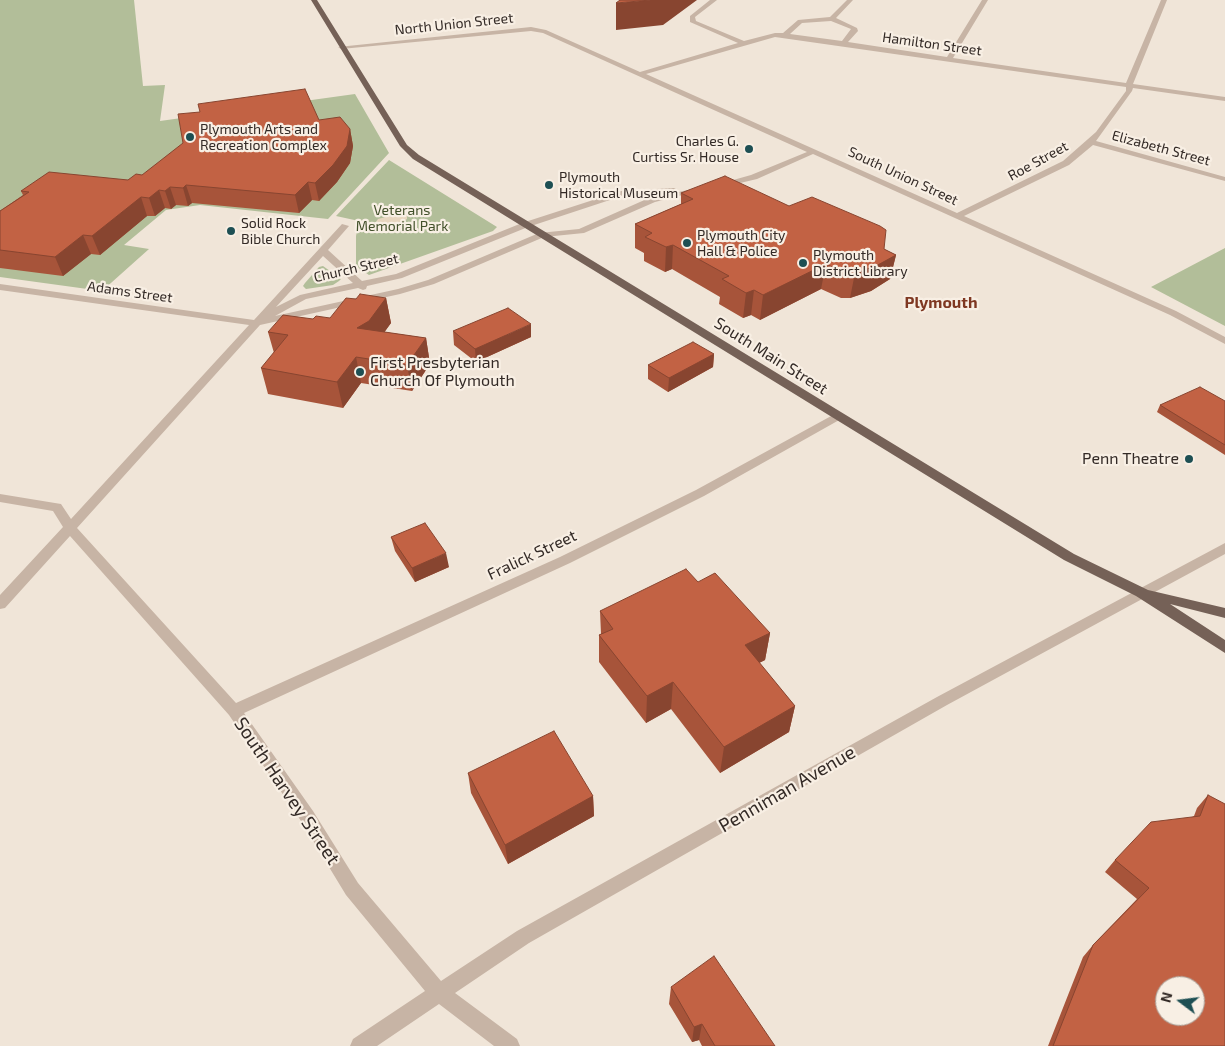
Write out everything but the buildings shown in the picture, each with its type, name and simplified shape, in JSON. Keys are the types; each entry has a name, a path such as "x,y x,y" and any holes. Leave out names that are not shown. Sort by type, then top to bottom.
{"main road":[{"name":"South Main Street","path":"314,0 341,47 404,146 416,157 837,417 1069,557 1141,592 1225,646"},
{"name":"South Main Street","path":"1141,592 1225,613"}],"street":[{"path":"714,0 692,17 693,22 744,43"},
{"path":"832,19 850,0"},
{"path":"949,59 984,0"},
{"name":"Roe Street","path":"957,216 1066,163 1091,142 1129,91 1130,81 1164,0"},
{"path":"785,35 800,22 832,19 854,28 855,31 843,44"},
{"name":"North Union Street","path":"341,47 531,29 544,30 566,41"},
{"name":"Hamilton Street","path":"640,74 744,43 775,35 785,35 1225,100"},
{"name":"South Union Street","path":"566,41 815,151 1172,313 1225,341"},
{"name":"Elizabeth Street","path":"1091,142 1225,179"},
{"name":"Church Street","path":"256,323 431,282 542,235 581,231 652,200 754,177 815,151"},
{"name":"Church Street","path":"256,323 296,300 360,283 399,276 509,234 525,225 624,193 642,190 704,189"},
{"name":"Church Street","path":"0,604 345,226"},
{"path":"322,250 360,283 371,297"},
{"name":"Adams Street","path":"0,287 256,323"},
{"name":"Fralick Street","path":"234,711 565,560 700,493 837,417"},
{"name":"South Harvey Street","path":"0,498 57,507 70,528 234,711 307,816 352,889 439,993 510,1046"},
{"name":"Penniman Avenue","path":"360,1046 522,937 942,701 1225,548"}],"green space":[{"name":"Plymouth Arts and Recreation Complex","path":"0,0 134,0 143,86 165,85 160,121 355,94 389,153 328,219 200,205 166,210 124,245 149,249 102,291 0,277"},
{"name":"Veterans Memorial Park","path":"389,160 497,227 493,231 369,275 356,266 356,236 359,221 336,216"},
{"path":"1225,248 1225,326 1151,287"},
{"path":"323,266 341,279 333,285 306,289 303,286 305,283 319,267"}],"shaded area":[{"path":"401,213 407,215 407,219 395,227 374,225 378,219"}],"place":[{"name":"Plymouth Arts and Recreation Complex","path":"190,137"},
{"name":"Charles G. Curtiss Sr. House","path":"749,149"},
{"name":"Plymouth Historical Museum","path":"549,185"},
{"name":"Solid Rock Bible Church","path":"231,231"},
{"name":"Plymouth City Hall & Police","path":"687,243"},
{"name":"Plymouth District Library","path":"803,263"},
{"name":"First Presbyterian Church Of Plymouth","path":"360,372"},
{"name":"Penn Theatre","path":"1189,459"}],"district":[{"name":"Plymouth","path":"941,303"}]}
